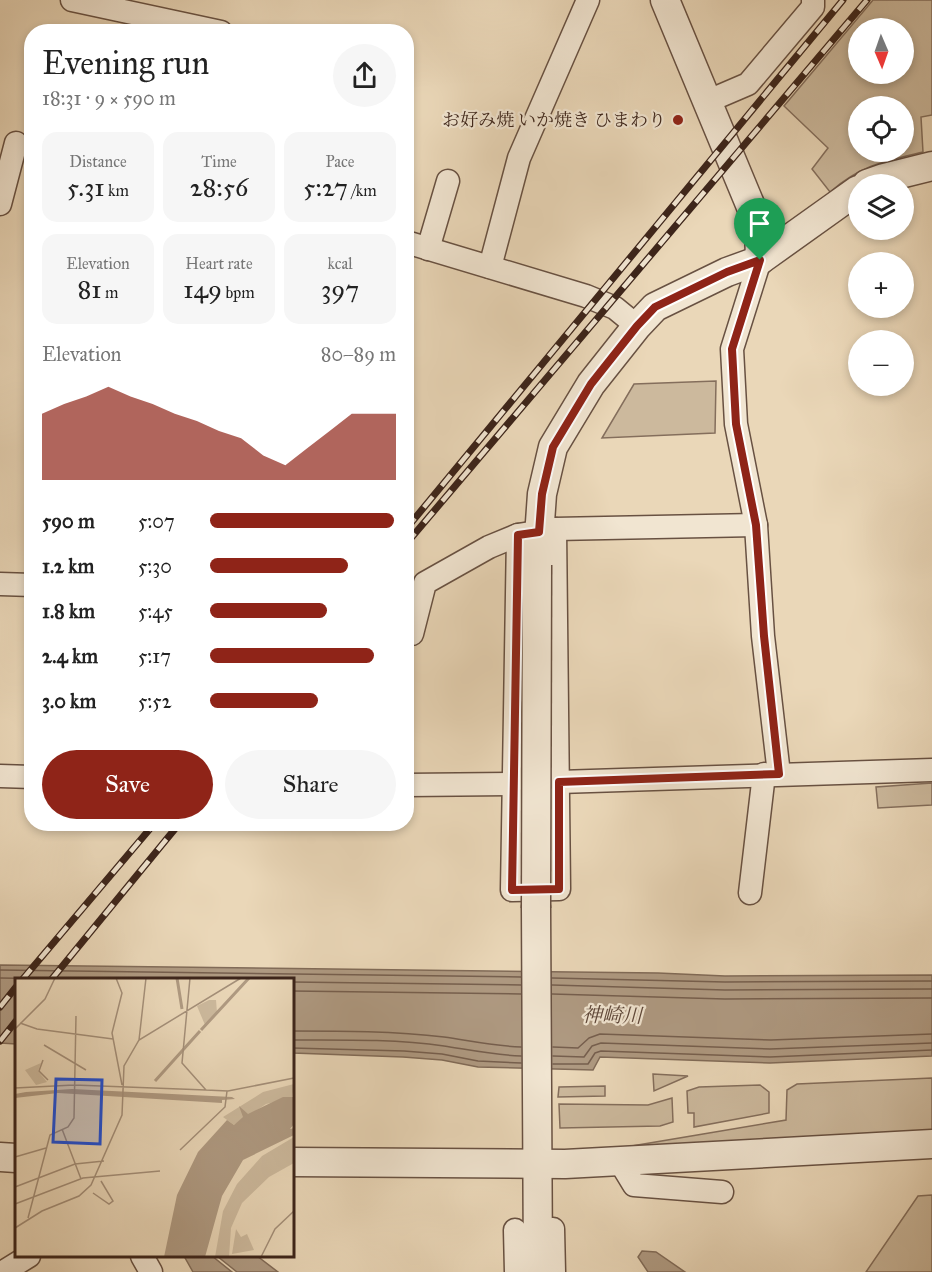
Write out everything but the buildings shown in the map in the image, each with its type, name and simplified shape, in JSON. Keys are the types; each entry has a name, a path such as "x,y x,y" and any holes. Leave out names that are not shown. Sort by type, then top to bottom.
{"street":[{"path":"72,0 184,24"},
{"path":"490,267 519,158 588,0"},
{"path":"665,0 759,226 760,260 732,349 736,424 756,525 771,774 750,893"},
{"path":"706,102 748,84 813,7 813,0"},
{"path":"0,204 16,143"},
{"path":"903,174 932,166"},
{"path":"428,249 448,181"},
{"path":"537,532 559,782 559,889 512,890 513,784 537,532 542,494 553,447 591,384 655,307 727,272 760,260 848,197"},
{"path":"414,245 603,303 615,308 637,326"},
{"path":"414,626 425,582 489,547 537,532 756,525"},
{"path":"537,532 538,1272"},
{"path":"0,584 24,585"},
{"path":"559,782 932,770"},
{"path":"0,776 24,777"},
{"path":"414,785 513,784"},
{"path":"294,1162 537,1155 620,1162 932,1144"},
{"path":"0,1157 15,1158"},
{"path":"620,1162 634,1185 722,1192"},
{"path":"553,1229 554,1272"},
{"path":"515,1230 516,1272"},
{"path":"3,1272 27,1257"}],"shaded area":[{"path":"873,0 932,0 932,115 921,117 923,152 914,154 914,96 848,96 848,162 882,162 856,174 848,174 848,179 830,192 812,169 828,148 784,106 848,30 848,84 914,84 914,18 858,18"},
{"path":"716,381 715,433 602,438 634,384"},
{"path":"932,783 932,805 878,808 876,787"},
{"path":"653,1074 688,1076 654,1091"},
{"path":"932,1078 932,1134 630,1149 632,1146 786,1120 787,1090 797,1084"},
{"path":"760,1085 769,1092 769,1113 694,1127 694,1113 688,1113 687,1091 699,1087"},
{"path":"605,1086 605,1096 558,1097 559,1087"},
{"path":"672,1098 673,1122 660,1126 560,1128 559,1104 648,1105"},
{"path":"932,1195 932,1272 866,1272 918,1196"}],"water":[{"name":"神崎川","path":"0,965 658,973 725,976 932,975 932,1056 770,1063 600,1057 593,1070 478,1067 442,1060 403,1057 294,1053 294,978 15,978 15,1044 0,1043"},
{"path":"642,1251 656,1252 685,1272 648,1272 638,1257"},
{"path":"185,1257 213,1257 232,1272 193,1272"},
{"path":"218,1257 258,1257 278,1272 237,1272"}],"railway":[{"path":"414,519 843,0"},
{"path":"414,535 867,0"},
{"path":"24,978 148,831"},
{"path":"53,978 173,831"},
{"path":"0,1007 15,988"},
{"path":"0,1041 15,1022"}],"place":[{"name":"お好み焼 いか焼き ひまわり","path":"678,120"}],"route":[{"path":"760,260 732,349 736,424 756,525 764,636 779,774 559,782 559,889 512,890 518,535 539,532 542,494 553,447 568,417 637,326 655,307 727,272 760,260"}]}
